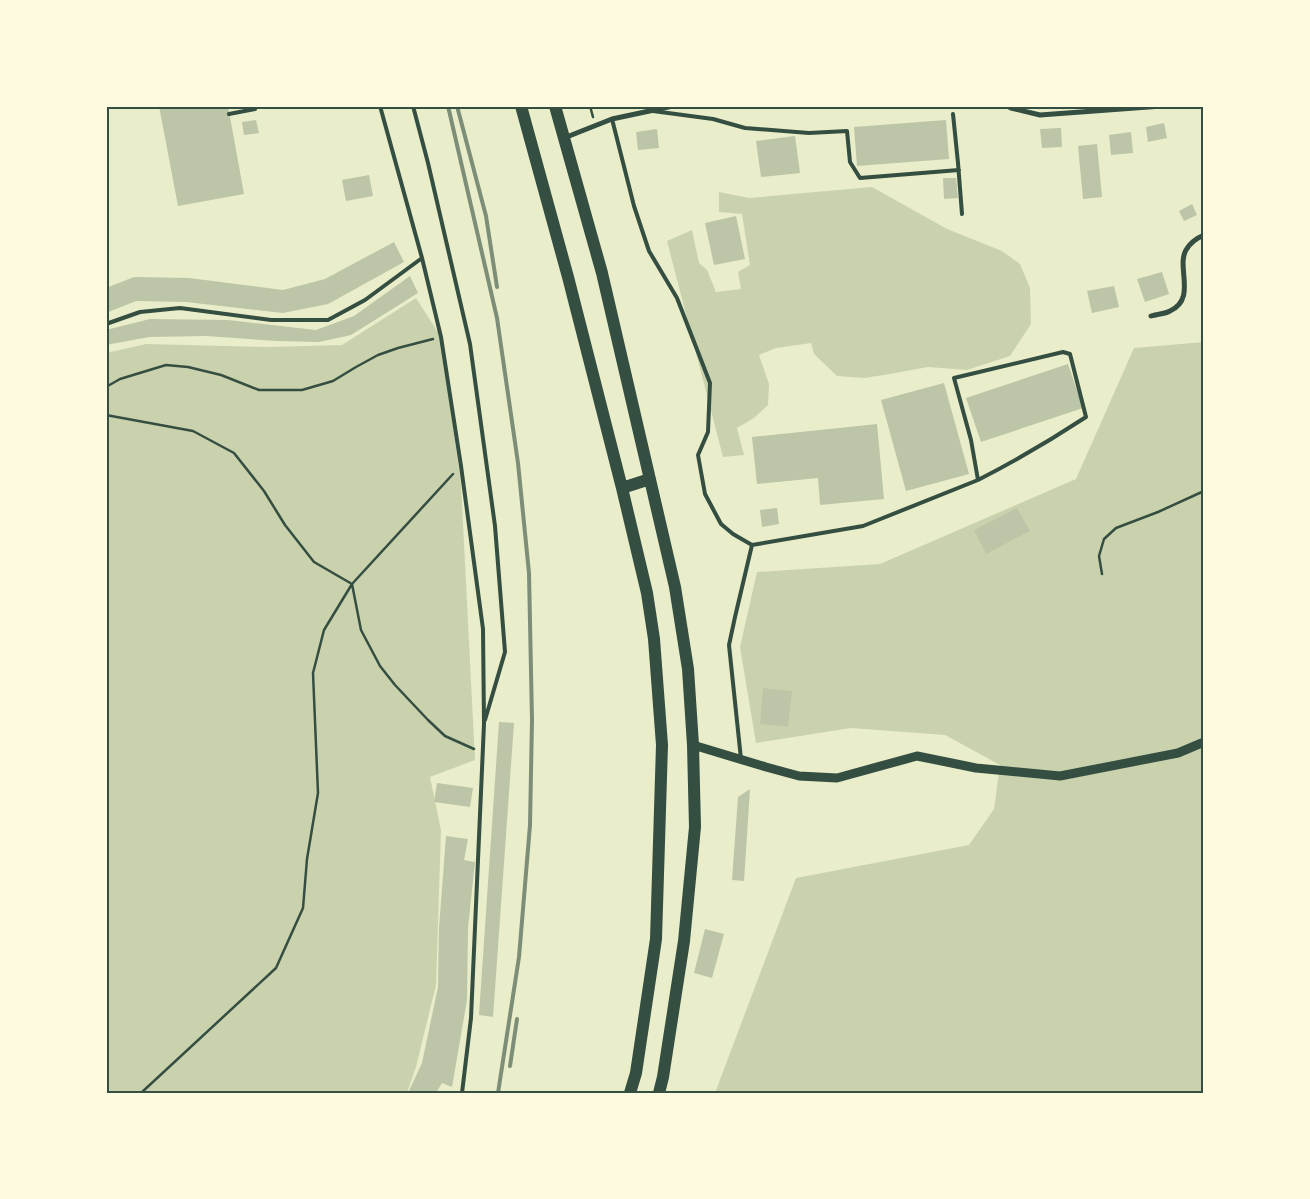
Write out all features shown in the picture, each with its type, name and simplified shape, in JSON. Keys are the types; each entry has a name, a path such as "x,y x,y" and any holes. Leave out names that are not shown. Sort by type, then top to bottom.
{"highway":[{"path":"521,106 622,488 646,593 654,640 662,745 656,939 636,1073 630,1093"},
{"path":"555,106 602,273 675,587 688,670 693,745 694,826 684,941 659,1093"},
{"path":"622,488 650,479"}],"street":[{"path":"564,138 612,119 673,106"},
{"path":"1007,106 1040,115 1162,106"},
{"path":"1151,316 1170,311 1178,306 1185,292 1185,252 1196,239 1204,235"},
{"path":"693,745 766,768 799,776 837,778 917,756 976,768 1060,776 1178,753 1204,742"}],"lane":[{"path":"229,114 255,108 256,106"},
{"path":"380,106 422,258 441,337 483,629 483,753 471,1018 462,1093"},
{"path":"413,106 470,344 495,526 506,652 484,724"},
{"path":"648,111 713,119 745,128 809,133 847,131 850,162 860,178 959,170"},
{"path":"953,114 962,214"},
{"path":"612,119 634,206 649,251 677,298 710,383 708,432 698,455 705,494 721,524 732,534 752,545 863,526 978,480 1059,435 1086,417 1070,354 1063,352 954,378 971,440 978,480"},
{"path":"106,324 140,312 180,308 272,320 328,320 365,300 422,258"},
{"path":"741,759 729,645 752,545"}],"path":[{"path":"106,387 120,379 166,365 188,367 221,376 259,390 302,390 333,381 378,355 441,337"},
{"path":"106,415 193,431 234,453 264,491 285,525 314,562 352,584 361,630 380,666 410,701 445,736 483,753"},
{"path":"142,1093 276,968 303,908 307,859 318,793 313,673 324,630 352,584 461,466"},
{"path":"1102,574 1099,556 1104,539 1116,528 1158,512 1204,491"}],"green space":[{"path":"872,187 947,229 1002,251 1020,264 1030,288 1031,324 1010,356 967,370 928,367 864,378 837,376 814,354 811,343 776,348 759,355 769,384 768,405 754,418 737,428 744,455 723,457 667,241 692,230 699,263 707,270 716,292 741,289 738,272 750,265 742,214 719,212 719,192 749,198"},
{"path":"416,298 441,337 461,484 475,760 430,777 441,830 436,985 416,1067 407,1093 106,1093 106,353 146,344 268,347 342,345"},
{"path":"1204,342 1204,1093 715,1093 796,878 969,845 994,809 1000,765 945,735 851,728 756,743 740,647 757,572 880,564 1076,479 1134,348"}],"building":[{"path":"159,106 228,106 244,194 178,206"},
{"path":"256,120 259,133 244,135 242,122"},
{"path":"946,120 949,159 857,166 854,127"},
{"path":"1164,123 1167,138 1148,142 1146,127"},
{"path":"1061,128 1062,147 1042,148 1040,129"},
{"path":"657,129 659,148 638,150 636,132"},
{"path":"1131,132 1133,153 1111,155 1109,135"},
{"path":"795,136 800,173 761,177 756,141"},
{"path":"1097,144 1102,197 1083,199 1078,146"},
{"path":"369,175 373,196 346,201 342,180"},
{"path":"943,178 956,178 958,198 944,199"},
{"path":"1192,204 1197,215 1184,221 1179,211"},
{"path":"736,216 745,259 714,265 705,223"},
{"path":"394,242 404,262 328,304 283,313 186,302 136,301 106,313 106,288 134,277 189,278 283,290 325,279"},
{"path":"1162,272 1169,294 1145,302 1137,279"},
{"path":"410,276 418,293 351,335 319,342 206,336 149,337 106,345 106,330 150,319 228,320 316,330 354,316"},
{"path":"1114,286 1119,307 1092,313 1087,291"},
{"path":"1068,364 1083,408 981,442 966,398"},
{"path":"944,383 969,474 906,491 881,400"},
{"path":"877,424 884,499 820,505 818,478 757,484 752,437"},
{"path":"777,508 779,524 762,527 760,510"},
{"path":"1017,508 1030,531 986,554 974,530"},
{"path":"763,688 792,691 788,727 760,724"},
{"path":"499,722 514,723 493,1017 479,1015"},
{"path":"437,783 473,788 470,807 434,802"},
{"path":"750,789 744,881 732,880 738,797"},
{"path":"446,836 468,839 464,860 475,862 468,928 467,1000 452,1087 442,1083 436,1093 408,1093 422,1063 438,987 439,928"},
{"path":"705,929 724,934 712,978 694,973"}],"railway":[{"path":"448,106 497,318 518,463 529,573 532,720 530,825 519,957 498,1093"},
{"path":"457,106 486,216 497,287"},
{"path":"510,1066 517,1019"}]}
